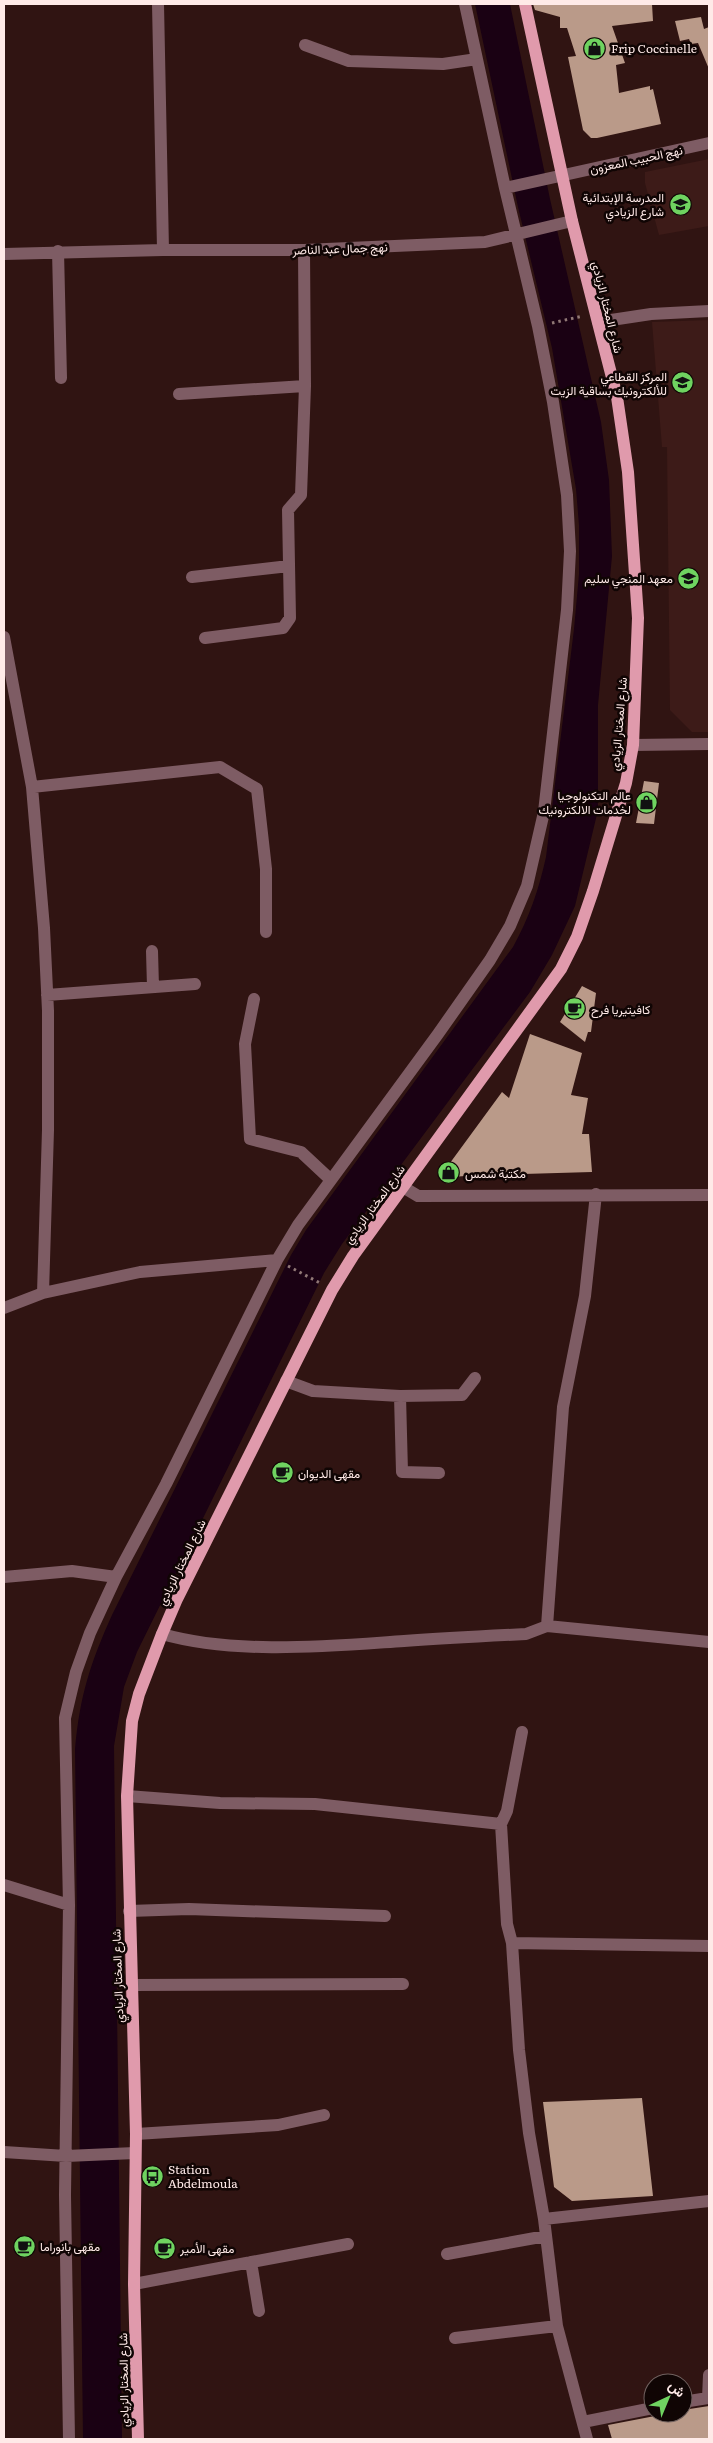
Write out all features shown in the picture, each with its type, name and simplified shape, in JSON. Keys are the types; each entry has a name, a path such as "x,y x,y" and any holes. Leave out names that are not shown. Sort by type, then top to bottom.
{"main road":[{"name":"شارع المختار الزيادي","path":"138,2439 134,2284 136,2134 127,1796 132,1721 139,1694 177,1599 332,1290 353,1256 402,1187 561,969 577,937 593,891 626,783 633,745 638,618 628,472 616,397 572,221 525,4"}],"street":[{"path":"158,4 163,250"},
{"path":"69,2439 66,2156 69,1905 65,1718 76,1672 116,1576 166,1484 277,1260 298,1225 490,960 510,926 524,894 536,853 552,748 567,610 570,551 567,495 556,419 519,233 465,4"},
{"path":"305,45 350,62 443,64 477,59"},
{"name":"نهج الحبيب المعزون","path":"508,188 709,143"},
{"name":"نهج جمال عبد الناصر","path":"4,254 58,251 304,250 485,242 572,221"},
{"path":"205,638 282,628 290,618 288,510 301,495 305,386 304,250"},
{"path":"58,251 61,378"},
{"path":"598,322 651,314 709,311"},
{"path":"179,394 305,386"},
{"path":"192,577 289,566"},
{"path":"4,637 32,787 47,995 48,1130 43,1293"},
{"path":"633,745 709,744"},
{"path":"32,787 220,767 239,777 257,789 266,869 266,932"},
{"path":"152,950 153,987"},
{"path":"47,995 195,984"},
{"path":"254,999 245,1044 250,1139 301,1152 331,1180"},
{"path":"402,1187 418,1196 709,1195"},
{"path":"546,1626 563,1407 585,1296 596,1194"},
{"path":"4,1308 43,1293 140,1272 277,1260"},
{"path":"286,1380 313,1390 344,1394 400,1396 462,1395 475,1378"},
{"path":"400,1396 402,1472 439,1472"},
{"path":"4,1577 72,1571 116,1576"},
{"path":"162,1634 190,1642 273,1647 348,1645 526,1634 546,1626 709,1642"},
{"path":"522,1732 507,1811 501,1824 507,1924 512,1943 519,2050 529,2133 544,2219 558,2326 587,2439"},
{"path":"127,1796 220,1803 315,1804 501,1824"},
{"path":"4,1884 69,1905"},
{"path":"129,1911 189,1909 386,1916"},
{"path":"512,1943 709,1946"},
{"path":"132,1985 403,1984"},
{"path":"136,2134 278,2125 324,2115"},
{"path":"4,2152 66,2156 135,2153"},
{"path":"544,2219 709,2201"},
{"path":"447,2254 546,2236"},
{"path":"134,2284 348,2244"},
{"path":"251,2262 259,2312"},
{"path":"455,2338 558,2326"},
{"path":"693,2400 708,2398 709,2375"},
{"path":"583,2422 643,2410"}],"path":[{"path":"545,324 579,317"},
{"path":"277,1260 332,1290"}],"shaded area":[{"path":"475,4 510,4 550,199 601,422 609,480 612,556 598,705 598,810 575,906 552,955 530,992 342,1244 324,1273 137,1652 124,1687 114,1746 122,2439 83,2439 75,1749 87,1680 112,1615 291,1255 306,1230 513,947 533,903 546,857 574,629 579,574 579,525 576,489 552,348 518,207"},
{"name":"المدرسة الإبتدائية شارع الزيادي","path":"709,159 709,226 659,235 645,183 645,172"},
{"name":"معهد المنجي سليم","path":"709,320 709,732 692,732 670,710 667,447 662,447 652,322"}],"building":[{"path":"533,4 652,4 653,21 612,26 625,63 616,65 619,93 650,86 650,90 653,89 661,124 591,138 583,130 568,57 576,56 567,28 560,28 560,17 535,10"},
{"path":"701,17 704,29 709,27 709,69 698,43 691,44 689,39 680,41 675,21"},
{"path":"644,781 659,783 654,824 636,823"},
{"path":"582,986 596,993 591,1032 588,1032 585,1042 560,1022"},
{"path":"530,1034 582,1053 571,1095 588,1098 582,1134 589,1134 592,1172 480,1173 478,1175 439,1178 502,1092 509,1098"},
{"path":"642,2098 653,2196 572,2201 554,2187 543,2102"},
{"path":"709,2406 709,2439 612,2439 608,2425 643,2418 643,2423 693,2423 693,2408"}],"place":[{"name":"Frip Coccinelle","path":"595,48"},
{"name":"المدرسة الإبتدائية شارع الزيادي","path":"680,204"},
{"name":"المركز القطاعي للألكترونيك بساقية الزيت","path":"683,383"},
{"name":"معهد المنجي سليم","path":"689,578"},
{"name":"عالم التكنولوجيا لخدمات الالكترونيك","path":"647,802"},
{"name":"كافيتيريا فرح","path":"575,1009"},
{"name":"مكتبة شمس","path":"449,1173"},
{"name":"مقهى الديوان","path":"282,1473"},
{"name":"Station Abdelmoula","path":"152,2176"},
{"name":"مقهى بانوراما","path":"24,2246"},
{"name":"مقهى الأمير","path":"164,2248"}]}
